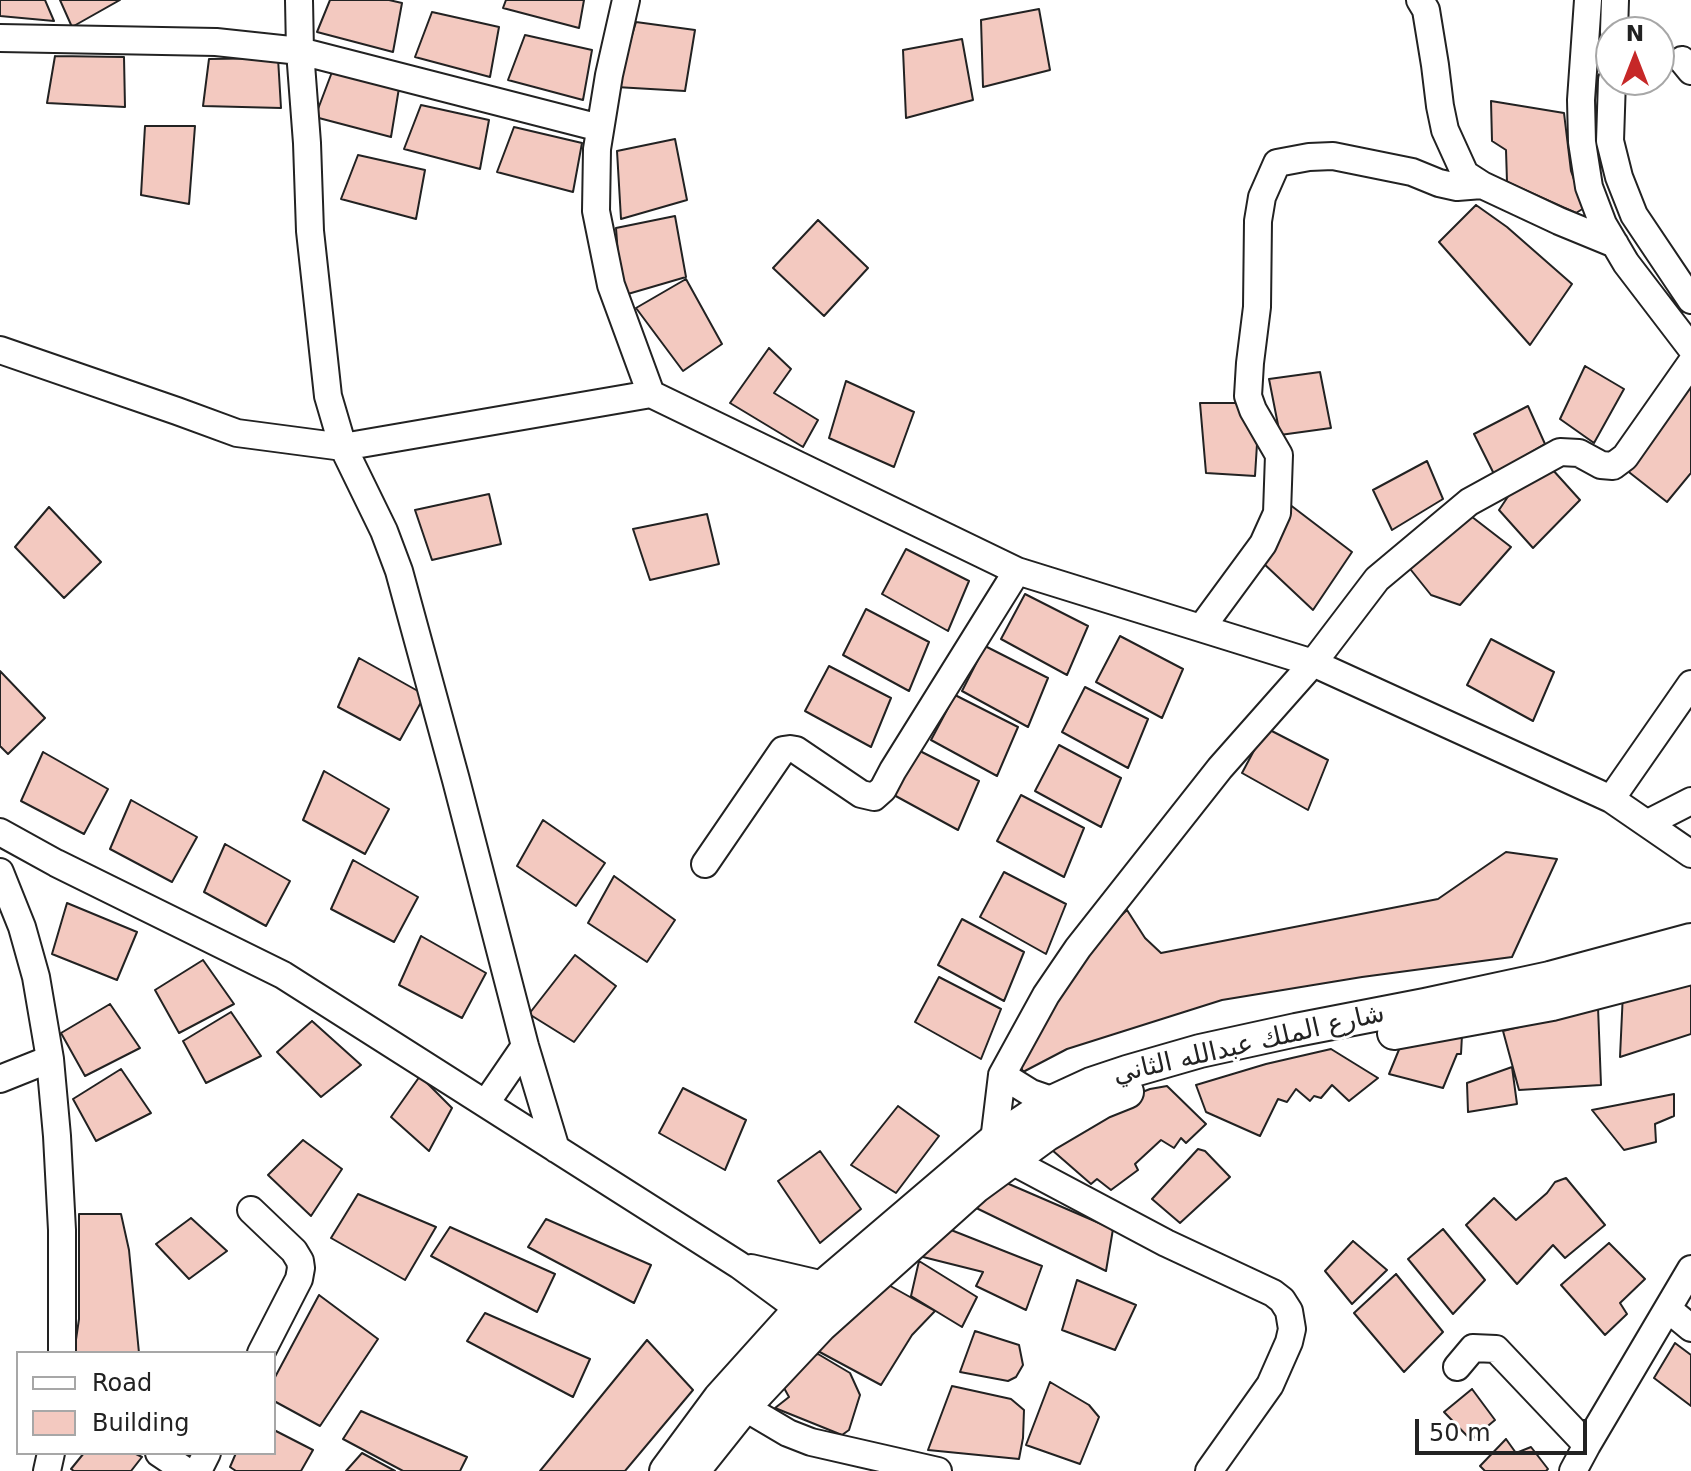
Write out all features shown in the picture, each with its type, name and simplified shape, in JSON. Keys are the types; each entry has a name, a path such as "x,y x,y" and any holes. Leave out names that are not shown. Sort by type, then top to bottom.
{"main road":[{"name":"شارع الملك عبدالله الثاني","path":"666,1471 720,1398 837,1292 975,1187 1002,1150 1054,1101 1091,1084 1200,1051 1550,978 1691,940"},
{"name":"شارع الملك عبدالله الثاني","path":"1002,1150 1046,1135 1102,1102 1161,1082 1287,1053 1552,1004 1691,968"},
{"name":"شارع الملك عبدالله الثاني","path":"693,1471 810,1317"}],"street":[{"path":"299,0 310,231 328,396 343,447 384,531 399,571 525,1046 556,1149"},
{"path":"626,0 597,149 596,211 611,285 651,394"},
{"path":"1420,0 1426,10 1445,130 1465,174 1559,221 1615,244"},
{"path":"1588,0 1581,100 1582,142 1589,187 1603,224 1626,263 1691,348"},
{"path":"0,38 216,42 300,51 600,128"},
{"path":"1611,96 1610,141 1619,177 1634,215 1691,300"},
{"path":"1202,627 1263,544 1277,513 1279,455 1248,396 1257,307 1258,221 1262,197 1277,163 1333,156 1412,172 1457,187 1482,185"},
{"path":"0,350 237,433 343,447 651,394 1017,571 1313,663 1611,799 1690,852"},
{"path":"1209,1471 1270,1385 1292,1329 1289,1311 1273,1293 1166,1243 1002,1150 1002,1075 1046,995 1078,948 1220,768 1313,663 1377,579 1469,502 1560,452 1579,453 1601,465 1613,466 1625,457 1691,363"},
{"path":"705,864 783,750 796,750 861,794 874,797 883,789 1017,571"},
{"path":"1611,799 1691,684"},
{"path":"1648,823 1691,801"},
{"path":"0,832 56,863 283,975 739,1265 810,1317"},
{"path":"0,872 22,927 36,977 50,1059 62,1230 62,1351"},
{"path":"486,1103 525,1046"},
{"path":"0,1079 50,1059"},
{"path":"1002,1075 1031,1093 1054,1101"},
{"path":"251,1210 294,1251 301,1268 299,1279 262,1351"},
{"path":"739,1265 837,1292"},
{"path":"1573,1471 1691,1269"},
{"path":"1668,1309 1691,1328"},
{"path":"1457,1367 1473,1348 1496,1349 1587,1445"},
{"path":"744,1407 788,1433 811,1442 938,1471"},
{"path":"162,1455 186,1471"}],"building":[{"path":"0,0 45,0 54,21 0,16"},
{"path":"60,0 120,0 72,27"},
{"path":"330,0 389,0 402,3 393,52 317,32"},
{"path":"506,0 584,0 579,28 503,8"},
{"path":"1039,9 1050,70 983,87 981,20"},
{"path":"432,12 499,27 490,77 415,57"},
{"path":"636,22 695,30 685,91 616,87"},
{"path":"525,35 592,50 583,100 508,80"},
{"path":"962,39 973,100 906,118 903,50"},
{"path":"55,56 124,57 125,107 47,103"},
{"path":"278,58 281,108 203,106 209,59"},
{"path":"332,72 399,88 391,137 315,117"},
{"path":"1491,101 1564,113 1571,171 1584,208 1576,213 1507,182 1506,150 1492,141"},
{"path":"421,105 489,120 480,169 404,149"},
{"path":"145,126 195,126 189,204 141,195"},
{"path":"514,127 582,143 573,192 497,172"},
{"path":"675,139 687,200 621,219 617,151"},
{"path":"358,155 425,170 416,219 341,199"},
{"path":"1476,205 1507,227 1572,284 1530,345 1439,242"},
{"path":"675,216 686,277 621,296 616,228"},
{"path":"818,220 868,268 824,316 773,268"},
{"path":"686,279 722,344 683,371 636,308"},
{"path":"769,348 791,369 774,393 818,420 803,447 730,403"},
{"path":"1585,366 1624,389 1594,443 1560,419"},
{"path":"1691,371 1691,473 1667,502 1625,469"},
{"path":"1320,372 1331,428 1280,435 1269,379"},
{"path":"846,381 914,412 894,467 829,438"},
{"path":"1200,403 1238,403 1257,444 1255,476 1206,473"},
{"path":"1528,406 1545,444 1494,474 1474,434"},
{"path":"1427,461 1443,499 1392,530 1373,490"},
{"path":"1552,469 1580,500 1533,548 1499,510 1515,486"},
{"path":"489,494 501,544 432,560 415,510"},
{"path":"1289,504 1352,552 1313,610 1262,562"},
{"path":"49,507 101,562 64,598 15,547"},
{"path":"1467,513 1511,547 1460,605 1431,595 1407,565"},
{"path":"707,514 719,564 650,580 633,529"},
{"path":"906,549 969,581 948,631 882,594"},
{"path":"1025,594 1088,626 1067,675 1001,639"},
{"path":"866,609 929,642 909,691 843,655"},
{"path":"1120,636 1183,669 1162,718 1096,682"},
{"path":"1491,639 1554,672 1533,721 1467,685"},
{"path":"985,646 1048,678 1028,727 962,691"},
{"path":"359,658 425,695 400,740 338,707"},
{"path":"829,666 891,698 871,747 805,711"},
{"path":"0,671 45,718 8,754 0,746"},
{"path":"1085,687 1148,719 1128,768 1062,732"},
{"path":"955,695 1018,727 997,776 931,740"},
{"path":"1266,728 1328,760 1308,810 1242,773"},
{"path":"1059,745 1121,778 1101,827 1035,791"},
{"path":"916,749 979,781 958,830 892,794"},
{"path":"43,752 108,789 84,834 21,801"},
{"path":"324,771 389,809 365,854 303,820"},
{"path":"1021,795 1084,828 1064,877 997,841"},
{"path":"131,800 197,837 172,882 110,849"},
{"path":"543,820 605,863 576,906 517,866"},
{"path":"225,844 290,881 266,926 204,892"},
{"path":"1506,852 1557,859 1512,957 1222,1000 1067,1049 1023,1072 1018,1060 1084,950 1127,910 1145,938 1161,953 1438,899"},
{"path":"353,860 418,897 394,942 331,909"},
{"path":"1004,872 1066,904 1046,954 980,917"},
{"path":"614,876 675,920 647,962 588,923"},
{"path":"67,903 137,932 117,980 52,954"},
{"path":"962,919 1024,952 1004,1001 938,965"},
{"path":"421,936 486,973 462,1018 399,985"},
{"path":"575,955 616,986 574,1042 529,1014"},
{"path":"203,960 234,1004 179,1033 155,990"},
{"path":"1691,973 1691,1034 1620,1057 1623,992"},
{"path":"939,977 1001,1009 981,1059 915,1022"},
{"path":"110,1004 140,1048 85,1076 61,1033"},
{"path":"1598,1007 1601,1085 1519,1090 1503,1031"},
{"path":"231,1012 261,1056 206,1083 183,1041"},
{"path":"312,1021 361,1065 321,1097 277,1052"},
{"path":"1405,1035 1462,1035 1461,1054 1457,1054 1443,1088 1389,1074"},
{"path":"1331,1049 1378,1078 1349,1101 1332,1085 1321,1098 1314,1096 1310,1101 1296,1089 1287,1102 1278,1099 1260,1136 1206,1112 1196,1085"},
{"path":"1512,1067 1517,1104 1468,1112 1467,1083"},
{"path":"121,1069 151,1113 96,1141 73,1099"},
{"path":"420,1076 452,1108 429,1151 391,1117"},
{"path":"1167,1086 1206,1124 1186,1143 1181,1138 1174,1148 1161,1140 1135,1164 1138,1170 1111,1190 1097,1179 1091,1184 1044,1143 1084,1115 1150,1089"},
{"path":"683,1088 746,1120 725,1170 659,1133"},
{"path":"1674,1094 1674,1116 1655,1124 1656,1142 1624,1150 1592,1110"},
{"path":"898,1106 939,1136 896,1193 851,1165"},
{"path":"303,1140 342,1169 311,1216 268,1175"},
{"path":"1198,1149 1205,1151 1230,1177 1180,1223 1152,1199"},
{"path":"820,1151 861,1209 820,1243 778,1181"},
{"path":"995,1178 1113,1229 1106,1271 968,1204"},
{"path":"1566,1178 1605,1225 1565,1258 1553,1245 1517,1284 1466,1225 1494,1198 1516,1220 1555,1182"},
{"path":"358,1194 436,1227 405,1280 331,1238"},
{"path":"79,1214 121,1214 129,1250 139,1351 74,1351 79,1319"},
{"path":"191,1218 227,1251 189,1279 156,1244"},
{"path":"546,1219 651,1265 634,1303 528,1247"},
{"path":"450,1227 555,1274 537,1312 431,1256"},
{"path":"946,1228 1042,1266 1026,1310 976,1286 983,1272 919,1256"},
{"path":"1443,1229 1485,1280 1453,1314 1408,1259"},
{"path":"1353,1241 1387,1270 1352,1304 1325,1271"},
{"path":"1609,1243 1645,1279 1620,1303 1627,1314 1605,1335 1561,1285"},
{"path":"919,1261 977,1297 962,1327 911,1296"},
{"path":"1396,1274 1443,1332 1404,1372 1354,1313"},
{"path":"1077,1280 1136,1305 1115,1350 1062,1330"},
{"path":"885,1283 935,1311 912,1335 881,1385 816,1350"},
{"path":"319,1295 378,1339 320,1426 276,1402 276,1375"},
{"path":"485,1313 590,1359 573,1397 467,1341"},
{"path":"975,1331 1019,1345 1023,1365 1016,1377 1008,1381 960,1372"},
{"path":"647,1340 693,1390 625,1471 540,1471"},
{"path":"1675,1343 1691,1355 1691,1406 1654,1378"},
{"path":"818,1354 850,1373 860,1395 849,1430 842,1435 775,1408 789,1397 778,1377 797,1359"},
{"path":"1050,1382 1089,1405 1099,1417 1080,1464 1026,1445"},
{"path":"952,1386 1011,1399 1024,1410 1019,1459 928,1450"},
{"path":"1472,1389 1495,1420 1471,1440 1444,1412"},
{"path":"361,1411 467,1457 460,1471 403,1471 343,1439"},
{"path":"276,1431 313,1450 301,1471 236,1471 230,1467 235,1455 276,1455"},
{"path":"1506,1439 1516,1453 1531,1447 1548,1469 1485,1471 1480,1466"},
{"path":"362,1453 395,1471 346,1471"},
{"path":"82,1455 142,1457 131,1471 71,1469"}]}
